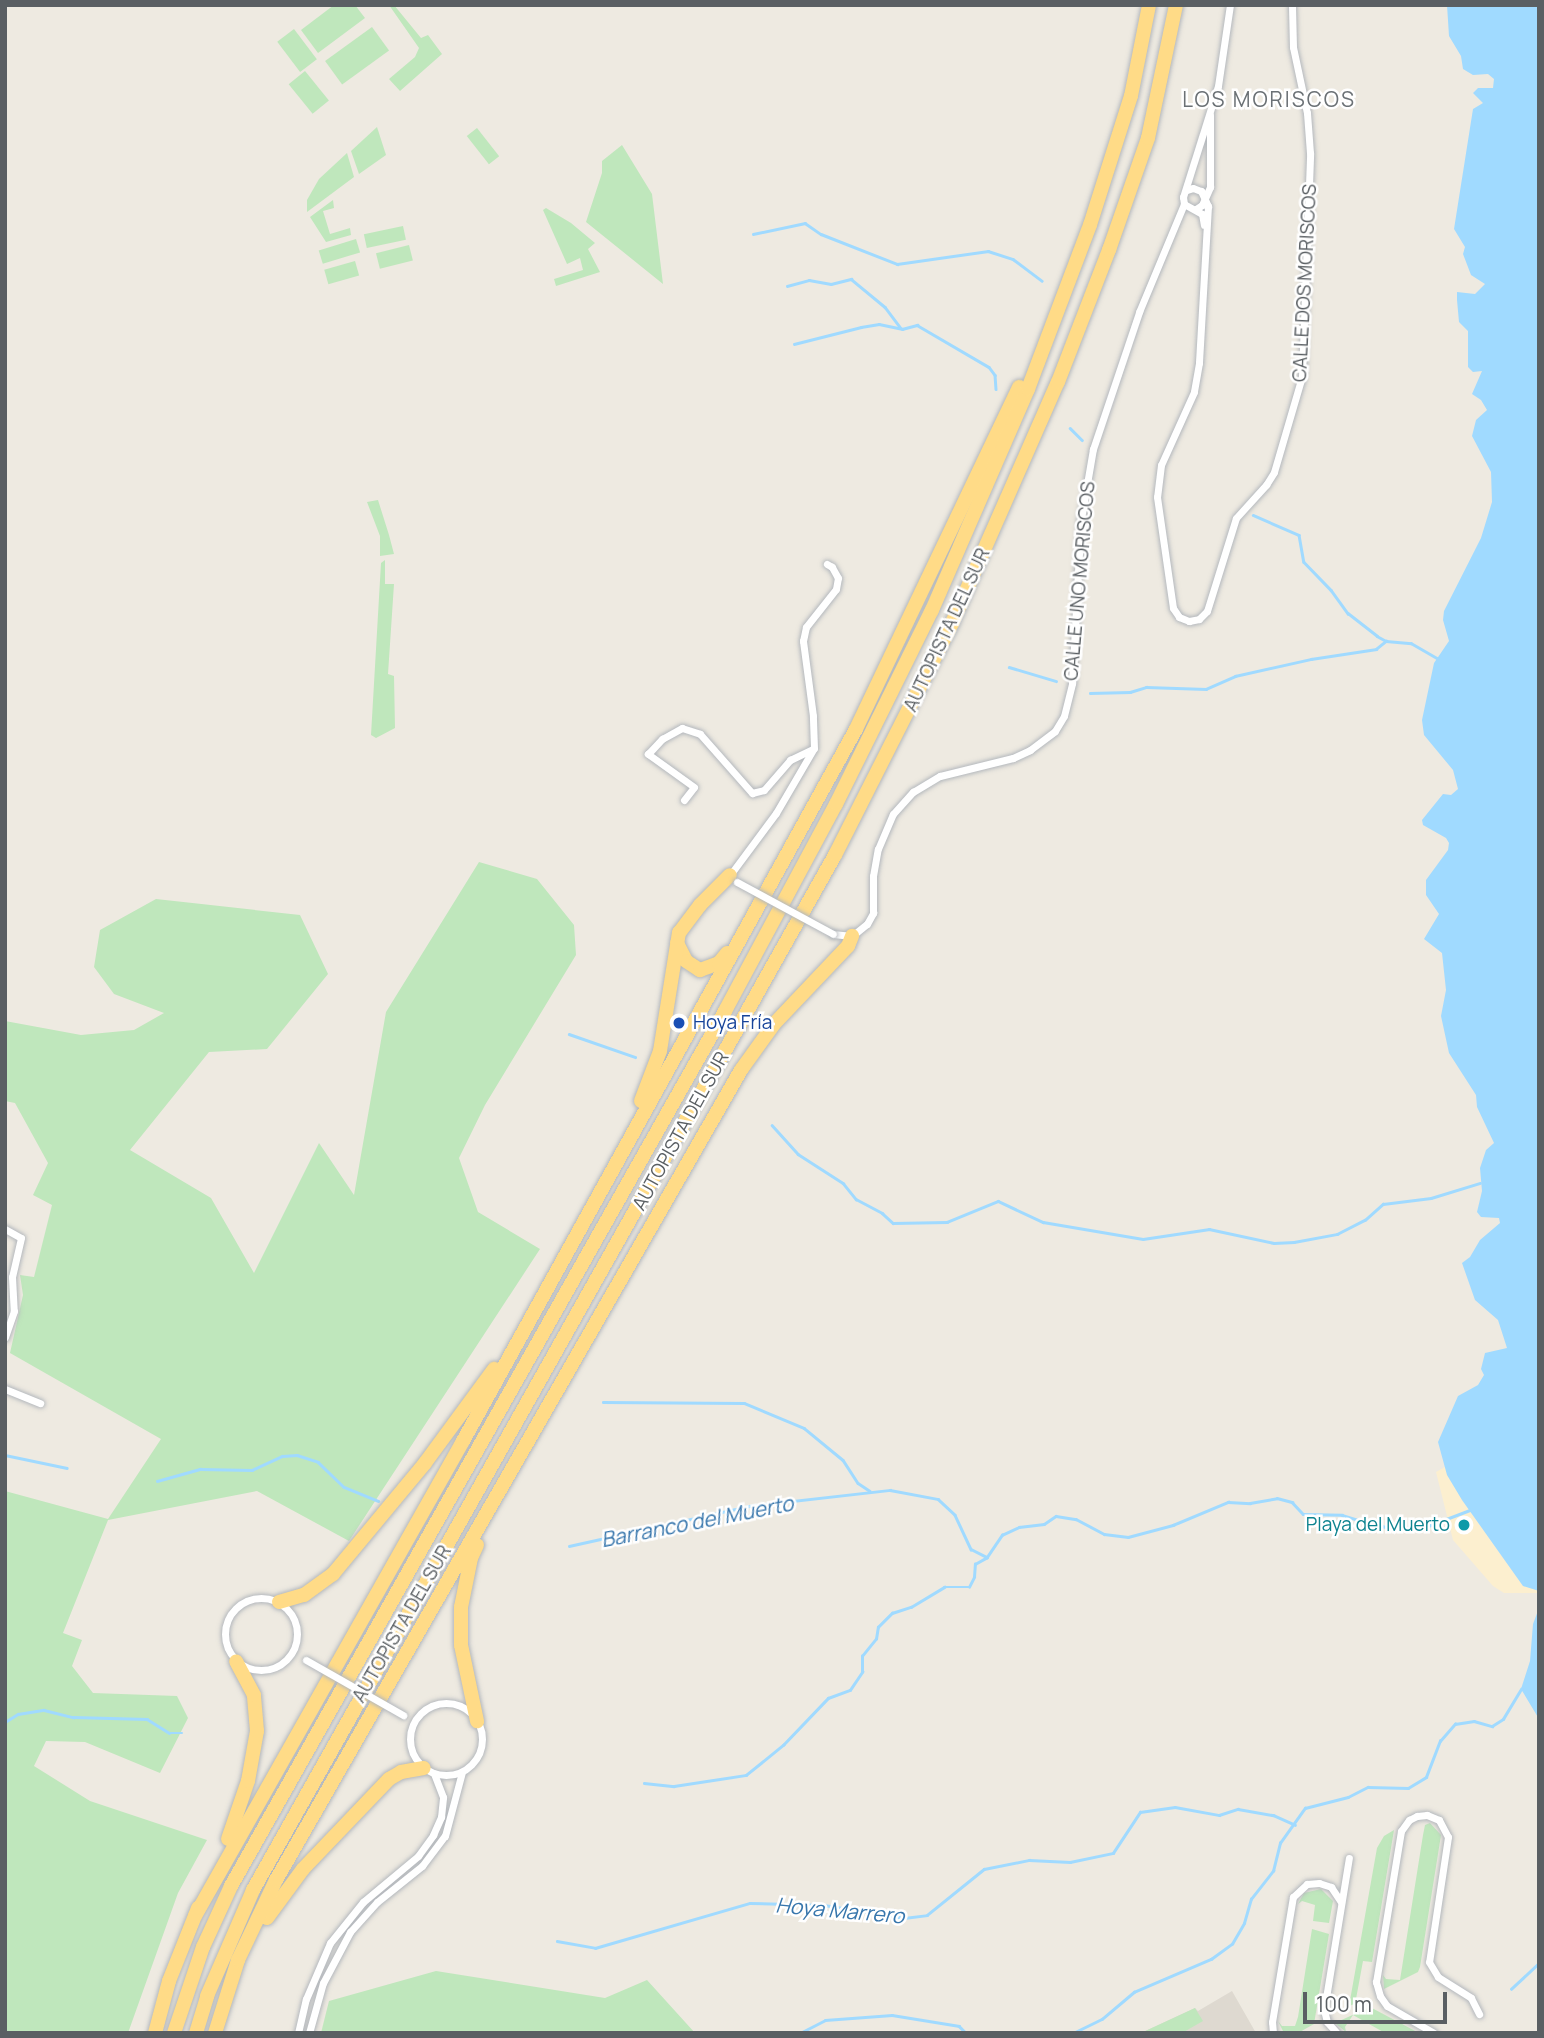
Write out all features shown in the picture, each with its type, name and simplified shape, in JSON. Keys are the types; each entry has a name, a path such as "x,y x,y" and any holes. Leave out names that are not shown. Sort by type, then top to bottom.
{"highway":[{"name":"AUTOPISTA DEL SUR","path":"174,2033 203,1947 230,1886 725,1011 836,804 960,548 1072,277 1131,96 1149,5"},
{"name":"AUTOPISTA DEL SUR","path":"197,2033 207,1996 253,1890 835,855 952,623 1002,514 1086,310 1148,138 1176,5"},
{"path":"195,1916 526,1326 856,729 1072,277"},
{"path":"628,1138 660,1051 677,942 691,915 733,878"},
{"path":"677,942 686,961 700,970 709,969 725,957 740,929 754,916"},
{"path":"215,2033 238,1960 276,1880 741,1070 774,1024 848,946 852,936"},
{"path":"570,1365 626,1230"},
{"path":"279,1602 304,1595 333,1574 425,1463 526,1326"},
{"path":"477,1721 461,1645 461,1607 471,1558 517,1461"},
{"path":"155,2033 169,1981 231,1832 248,1781 257,1731 254,1695 236,1661"},
{"path":"233,1981 273,1907 303,1869 389,1779 401,1772 429,1771"}],"street":[{"name":"CALLE UNO MORISCOS","path":"852,936 867,923 873,913 873,876 878,849 889,822 903,803 940,776 1013,758 1030,750 1055,731 1064,716 1072,684 1081,519 1093,449 1139,312 1184,204 1183,197 1210,114 1224,52 1230,5"},
{"name":"CALLE DOS MORISCOS","path":"1205,229 1197,381 1164,456 1157,486 1157,509 1173,608 1178,617 1189,621 1199,619 1207,611 1236,518 1266,485 1274,472 1302,376 1310,153 1307,113 1293,47 1292,5"},
{"path":"1196,209 1205,199 1210,187 1210,114"},
{"path":"1187,190 1199,189 1205,199 1208,206 1205,229"},
{"path":"1184,204 1202,214 1205,229"},
{"path":"827,564 838,578 836,589 806,627 803,641 813,716 814,748 776,813 733,878 833,934 852,936"},
{"path":"684,800 694,787 648,754 662,739 682,729 700,734 752,793 764,790 790,760 814,748"},
{"path":"5,1229 18,1235 20,1245 12,1277 15,1311 5,1337"},
{"path":"5,1389 40,1403"},
{"path":"260,1598 279,1602 291,1613 297,1625 298,1638 293,1653 284,1663 265,1671 245,1667 236,1661 225,1641 225,1630 232,1612 249,1600 260,1598"},
{"path":"293,1653 414,1721"},
{"path":"298,2033 306,1999 330,1943 363,1902 418,1856 433,1835 441,1817 443,1797 429,1771 410,1748 414,1721 428,1708 450,1703 466,1709 477,1721 481,1747 474,1762 462,1772 449,1776 429,1771"},
{"path":"309,2033 323,1983 350,1932 377,1902 422,1866 446,1836 462,1772"},
{"path":"1434,2033 1387,2006 1380,1996 1376,1982 1401,1831 1409,1820 1417,1816 1427,1815 1439,1820 1448,1837 1429,1962 1438,1978 1471,1998 1479,2014"},
{"path":"1337,2033 1327,2022 1324,2010 1349,1858"},
{"path":"1273,2033 1272,2022 1293,1897 1301,1887 1319,1883 1331,1887 1341,1902"}],"shaded area":[{"path":"1232,1991 1256,2033 1141,2033 1195,2008 1198,2011"}],"green space":[{"path":"334,5 355,5 365,18 318,53 301,30"},
{"path":"389,5 394,5 421,38 428,35 442,54 400,91 389,79 415,57 419,48"},
{"path":"372,27 389,50 342,85 325,61"},
{"path":"294,29 317,59 300,72 277,42"},
{"path":"305,71 329,101 313,114 289,84"},
{"path":"377,127 386,155 359,174 351,151"},
{"path":"477,128 499,156 489,164 467,136"},
{"path":"622,145 652,194 663,284 586,222 602,173 602,161"},
{"path":"347,153 354,177 307,212 307,200 319,179"},
{"path":"333,200 334,208 323,211 330,234 350,228 351,235 326,242 310,217"},
{"path":"546,208 571,223 595,243 588,249 600,272 556,286 554,279 583,270 580,258 567,264 543,210"},
{"path":"403,226 406,240 367,248 364,234"},
{"path":"356,239 360,252 323,264 319,250"},
{"path":"409,245 413,261 380,269 376,253"},
{"path":"355,261 359,275 328,284 324,270"},
{"path":"378,500 394,554 380,556 380,536 367,502"},
{"path":"385,560 385,584 394,584 388,674 394,676 395,728 376,738 371,735 381,563"},
{"path":"479,862 537,879 574,925 576,955 485,1105 459,1158 478,1212 540,1249 349,1541 257,1491 108,1520 63,1633 82,1640 72,1666 93,1693 177,1696 188,1718 160,1773 85,1742 46,1741 34,1766 90,1801 207,1840 178,1893 128,2033 5,2033 5,1491 108,1519 161,1439 10,1353 23,1295 20,1275 34,1277 52,1205 33,1195 48,1163 15,1103 5,1101 5,1021 81,1035 134,1030 164,1013 114,994 94,967 100,930 156,899 300,915 328,974 267,1049 209,1052 130,1150 211,1198 254,1273 319,1143 354,1195 386,1012"},
{"path":"1430,1823 1441,1835 1420,1967 1418,1972 1384,1989 1383,1975 1386,1979 1400,1980 1423,1835 1425,1825"},
{"path":"1394,1830 1372,1962 1363,1961 1356,1999 1359,2002 1349,2006 1377,1848 1384,1836"},
{"path":"1321,1889 1333,1901 1329,1923 1313,1921 1315,1905 1302,1901 1298,1904 1304,1893"},
{"path":"1312,1929 1329,1934 1314,2024 1298,2033 1284,2033 1278,2021 1282,2026 1295,2026 1298,2017"},
{"path":"436,1971 605,1998 647,1980 695,2033 321,2033 329,2001"},
{"path":"1370,2007 1419,2033 1385,2033 1353,2015 1345,2027 1346,2032 1335,2023"},
{"path":"1195,2008 1203,2021 1182,2033 1141,2033"}],"sand":[{"name":"Playa del Muerto","path":"1445,1467 1462,1500 1523,1586 1536,1589 1539,1593 1504,1593 1493,1586 1453,1540 1436,1472"}],"water":[{"path":"1447,5 1539,5 1539,1591 1523,1586 1462,1500 1447,1475 1438,1442 1458,1396 1478,1385 1484,1375 1481,1369 1485,1353 1507,1348 1498,1320 1475,1300 1462,1263 1470,1257 1480,1240 1500,1223 1499,1218 1481,1217 1477,1212 1482,1191 1480,1168 1486,1150 1494,1143 1477,1107 1476,1095 1449,1053 1441,1016 1446,990 1442,953 1424,939 1439,914 1426,895 1426,880 1448,850 1449,843 1446,838 1423,825 1422,820 1443,794 1451,795 1458,789 1453,770 1424,735 1422,720 1434,663 1449,641 1443,620 1444,611 1481,538 1492,502 1491,472 1472,436 1476,420 1487,410 1481,400 1472,394 1482,371 1473,372 1468,367 1468,331 1459,322 1457,300 1457,292 1475,294 1485,284 1471,275 1463,254 1465,247 1454,229 1473,109 1483,103 1473,93 1478,88 1493,88 1494,79 1488,74 1473,75 1463,69 1461,56 1449,36"},
{"path":"1539,1608 1539,1719 1521,1689 1530,1661 1533,1624"}],"waterway":[{"path":"753,234 805,223 821,234 897,264 988,251 1013,259 1042,281"},
{"path":"787,286 809,280 831,284 851,279 885,307 901,328"},
{"path":"794,344 879,324 902,329 917,325 989,367 995,375 996,389"},
{"path":"1070,428 1082,440"},
{"path":"1253,515 1299,535 1304,562 1331,590 1348,613 1377,636 1386,641 1411,643 1437,658"},
{"path":"1090,693 1130,692 1146,687 1206,689 1235,676 1311,659 1376,649 1386,641"},
{"path":"1009,667 1056,681"},
{"path":"569,1034 635,1057"},
{"path":"772,1125 798,1154 843,1183 856,1199 882,1213 893,1223 947,1222 998,1201 1043,1222 1143,1239 1209,1229 1274,1243 1294,1242 1337,1234 1365,1220 1383,1204 1431,1198 1480,1183"},
{"path":"603,1402 744,1403 804,1428 843,1460 858,1483 870,1491"},
{"name":"Barranco del Muerto","path":"5,1455 67,1468"},
{"name":"Barranco del Muerto","path":"157,1481 200,1469 252,1470 282,1456 297,1455 318,1462 344,1487 378,1501"},
{"name":"Barranco del Muerto","path":"569,1546 749,1506 890,1490 938,1499 955,1515 971,1549 987,1557 1002,1535 1019,1527 1044,1524 1056,1516 1076,1519 1104,1534 1128,1537 1173,1525 1228,1502 1250,1503 1277,1498 1292,1502 1303,1514 1342,1515 1369,1523"},
{"name":"Barranco del Muerto","path":"1379,1525 1392,1529 1428,1526 1470,1510"},
{"path":"644,1783 674,1786 746,1775 783,1745 828,1698 850,1690 862,1672 862,1656 876,1639 878,1627 892,1613 911,1607 944,1587 969,1587 974,1577 975,1564 986,1558"},
{"path":"1073,2033 1102,2019 1134,1992 1211,1959 1232,1944 1244,1923 1251,1899 1273,1871 1280,1843 1305,1808 1348,1797 1368,1787 1408,1788 1426,1777 1440,1741 1455,1724 1474,1721 1492,1726 1503,1719 1521,1689"},
{"path":"5,1722 18,1714 44,1710 73,1717 147,1719 169,1733 182,1733"},
{"name":"Hoya Marrero","path":"557,1941 595,1948 750,1903 824,1905 904,1918 927,1915 984,1869 1029,1860 1070,1862 1113,1853 1140,1812 1175,1807 1219,1815 1238,1809 1273,1815 1295,1825"},
{"path":"1511,1989 1539,1963"},
{"path":"800,2033 825,2020 892,2015 959,2026 966,2033"}],"place":[{"name":"Hoya Fría","path":"679,1023"},
{"name":"Playa del Muerto","path":"1464,1525"}],"district":[{"name":"LOS MORISCOS","path":"1269,99"}]}
